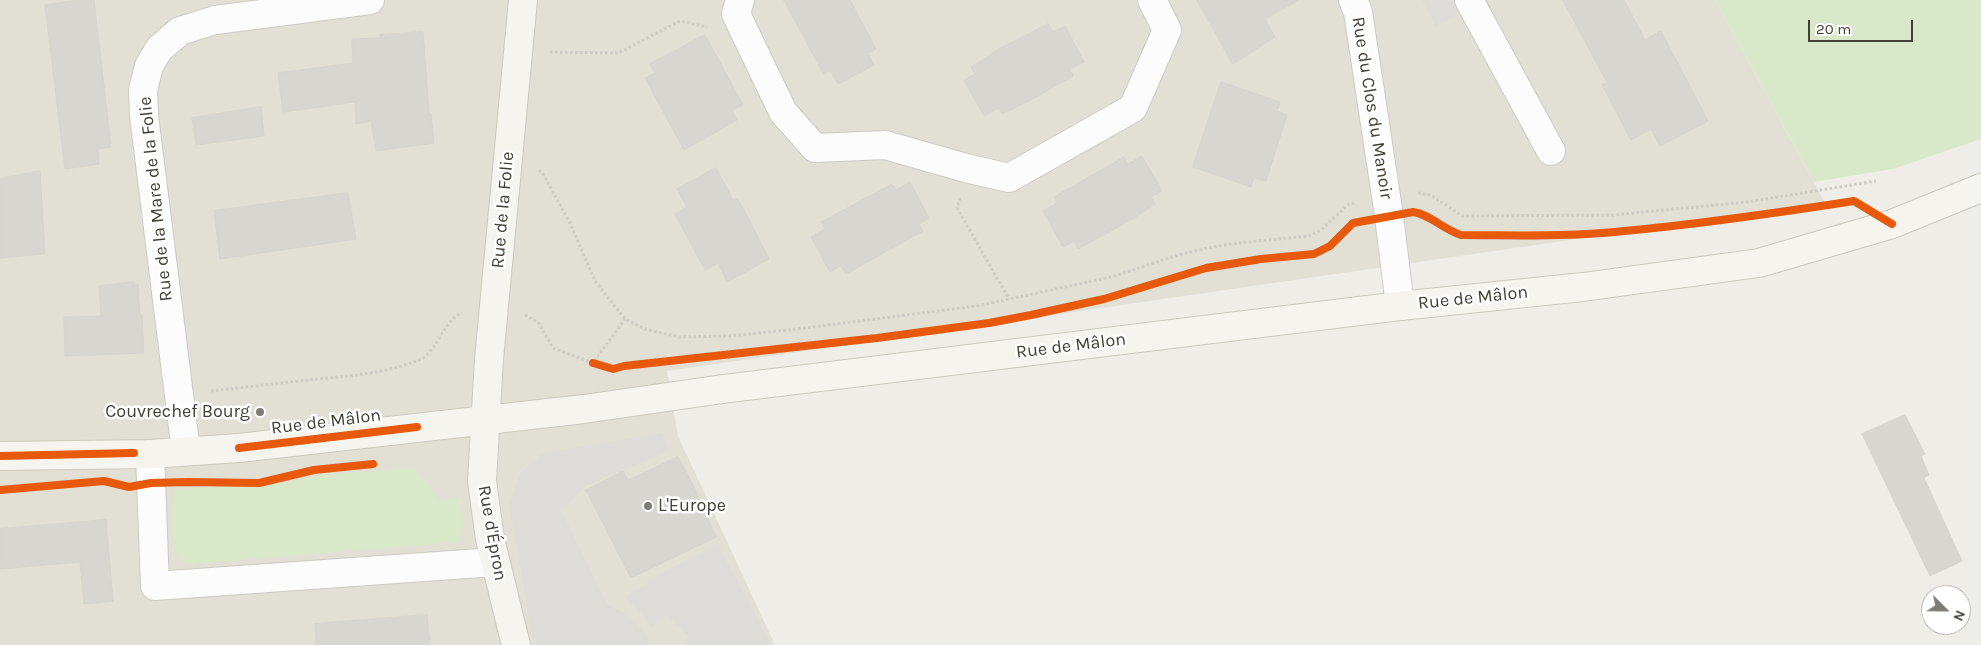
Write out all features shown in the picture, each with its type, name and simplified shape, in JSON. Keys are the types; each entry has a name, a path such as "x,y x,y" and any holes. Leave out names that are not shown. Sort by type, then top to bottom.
{"main road":[{"name":"Rue de la Folie","path":"484,419 523,0"},
{"name":"Rue de Mâlon","path":"0,456 150,454 239,448 584,408 723,389 1400,306 1583,287 1759,262 1892,224 1981,188"},
{"name":"Rue d'Épron","path":"484,419 482,482 490,539 516,645"}],"street":[{"name":"Rue de la Mare de la Folie","path":"186,451 144,116 143,90 149,66 159,49 180,31 215,20 370,0"},
{"path":"738,7 783,112 815,148 885,145 1009,178 1133,108 1167,30 1152,0"},
{"name":"Rue du Clos du Manoir","path":"1353,0 1358,12 1400,306"},
{"path":"1469,0 1550,151"},
{"path":"150,454 155,586 495,562"}],"path":[{"path":"544,51 618,54 680,21 713,28 738,7"},
{"path":"534,165 543,174 569,221 595,281 625,320 645,329 679,337 719,336 789,330 977,306 1115,276 1175,256 1207,248 1309,236 1321,230 1348,204 1420,192 1431,195 1462,216 1614,215 1747,202 1876,181"},
{"path":"966,168 957,208 1009,299"},
{"path":"203,392 366,375 398,366 422,359 455,316 466,312 494,310 522,313 538,322 554,348 596,364 625,320"}],"shaded area":[{"path":"0,0 1715,0 1825,203 667,371 678,436 775,645 0,645"},
{"path":"1422,0 1455,0 1462,13 1436,26"},
{"path":"662,433 669,450 586,486 561,510 607,605 621,611 646,634 648,645 537,645 532,633 509,503 520,474 543,453"},
{"path":"717,543 771,645 685,645 689,636 666,615 652,626 626,597 659,575"}],"green space":[{"path":"1715,0 1981,0 1981,139 1893,169 1814,182"},
{"path":"412,468 427,483 438,501 462,498 463,524 459,542 194,564 181,561 174,544 172,526 174,489 286,483 322,475"}],"building":[{"path":"79,0 94,0 111,147 98,149 99,164 65,169 45,5"},
{"path":"784,0 850,0 876,49 868,53 874,65 838,84 830,70 824,74"},
{"path":"1197,0 1299,0 1265,19 1275,37 1233,64"},
{"path":"1563,0 1624,0 1645,40 1661,31 1708,121 1660,146 1651,129 1631,140 1602,85 1607,83"},
{"path":"1048,24 1053,32 1065,26 1084,62 1070,69 1073,76 1029,101 1002,114 999,108 984,116 964,80 975,74 971,67 999,49"},
{"path":"423,32 429,114 431,114 434,143 376,151 371,121 356,124 355,102 283,112 278,73 353,63 352,39 380,38 380,35"},
{"path":"705,35 743,105 732,110 737,120 684,150 645,78 655,73 650,64"},
{"path":"1221,82 1280,102 1277,111 1287,115 1266,181 1254,178 1251,187 1193,167"},
{"path":"261,107 264,136 196,145 192,118"},
{"path":"1142,156 1162,191 1151,197 1155,204 1078,249 1074,241 1063,247 1043,211 1057,203 1054,197 1124,157 1128,164"},
{"path":"716,168 733,200 737,198 769,259 727,282 718,263 705,270 675,214 687,207 677,189"},
{"path":"40,171 45,254 0,258 0,179"},
{"path":"910,182 929,218 919,224 923,231 846,274 841,266 830,272 811,237 825,229 821,222 892,184 896,190"},
{"path":"348,193 356,239 220,259 214,211"},
{"path":"134,282 138,284 144,353 65,356 64,317 101,316 99,286"},
{"path":"1905,415 1925,454 1921,456 1929,475 1924,478 1962,561 1930,576 1862,434"},
{"path":"678,457 716,537 631,578 586,490 623,471 628,480"},
{"path":"106,520 113,601 84,604 80,562 0,569 0,529"},
{"path":"427,615 430,645 316,645 315,624"}],"cycle path":[{"path":"593,363 613,369 624,366 877,338 989,323 1104,299 1206,268 1261,259 1314,254 1330,246 1353,223 1413,212 1419,213 1461,235 1532,236 1634,230 1760,215 1854,201 1892,224"},
{"path":"239,448 417,427"},
{"path":"0,456 134,453"},
{"path":"0,490 104,481 129,487 151,483 259,483 314,470 373,464"}],"place":[{"name":"Couvrechef Bourg","path":"260,412"},
{"name":"L'Europe","path":"648,506"}]}
